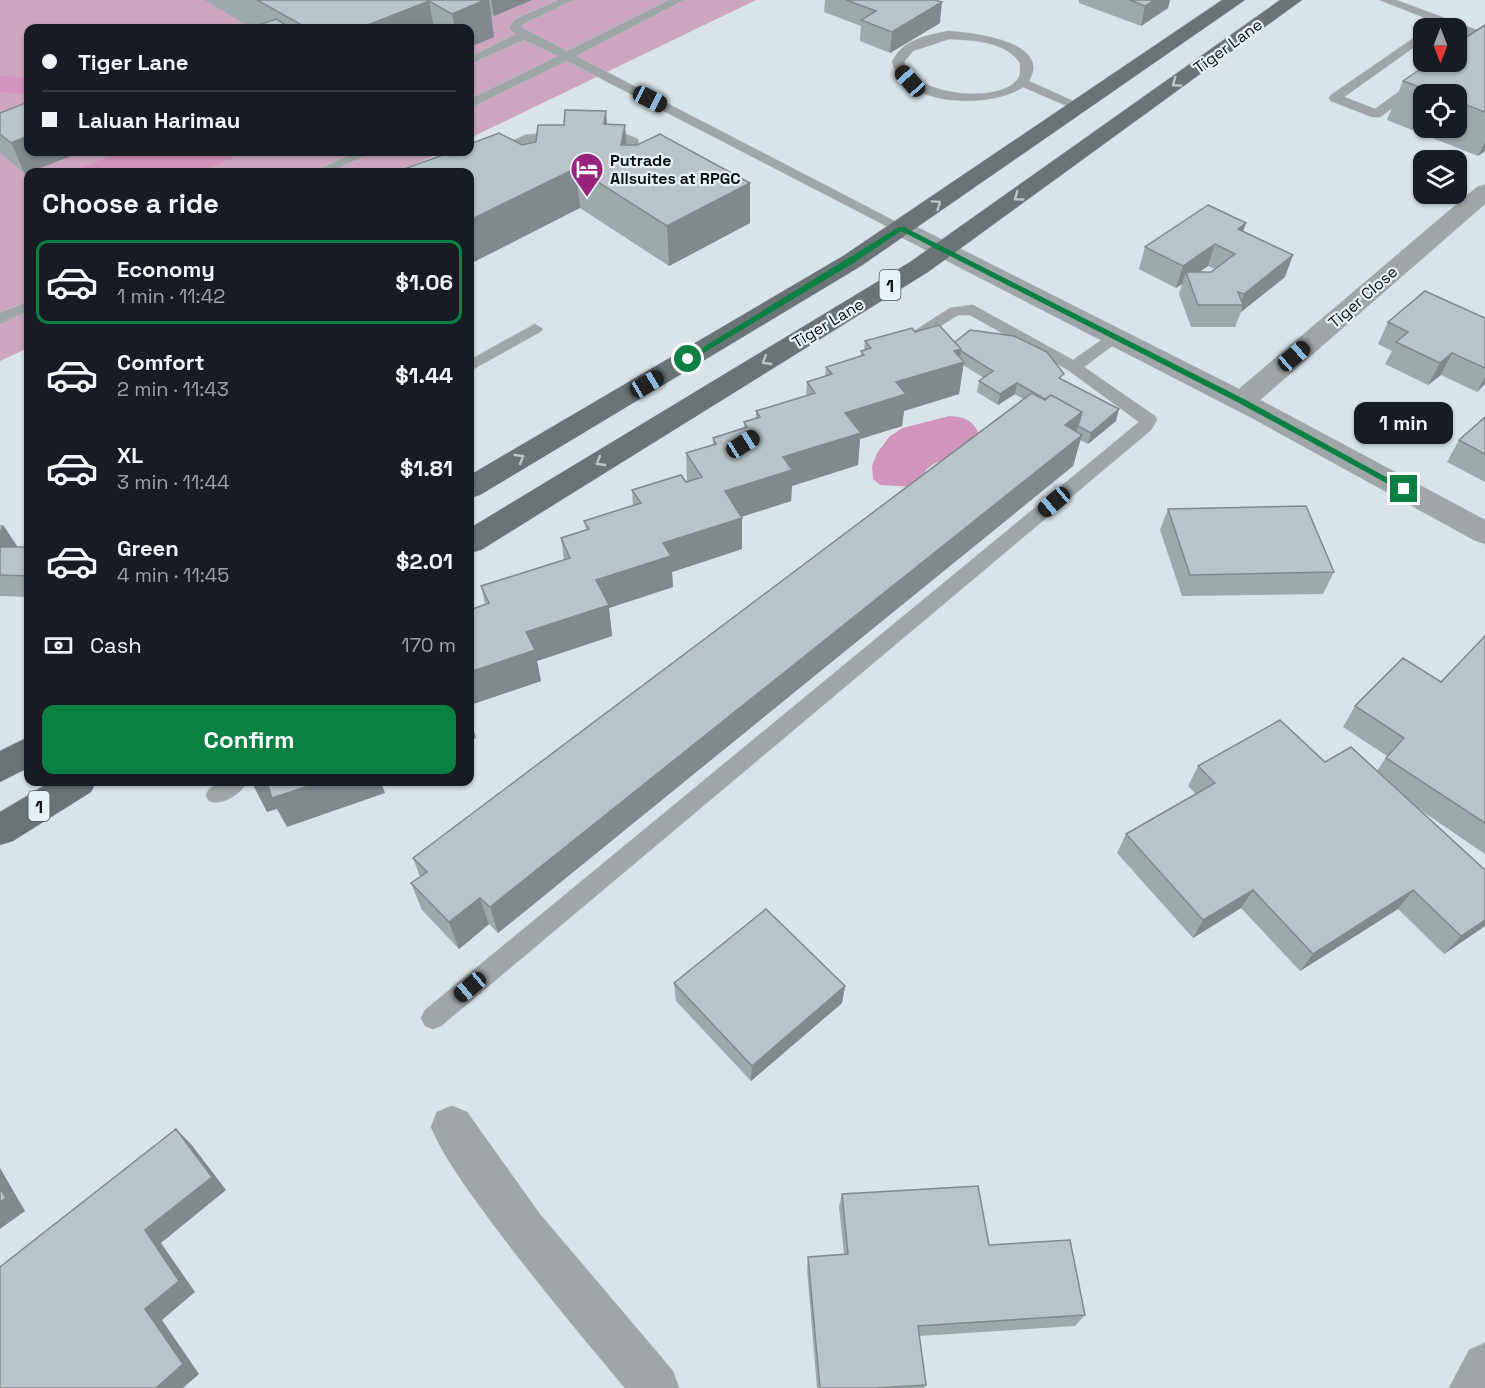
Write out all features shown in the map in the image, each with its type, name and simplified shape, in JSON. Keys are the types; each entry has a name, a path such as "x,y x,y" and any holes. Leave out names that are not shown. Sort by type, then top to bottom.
{"main road":[{"name":"Tiger Lane","path":"474,486 842,267 1235,0"},
{"name":"Tiger Lane","path":"474,540 943,251 1292,0"},
{"path":"0,768 24,753"},
{"name":"1","path":"0,830 72,786"}],"street":[{"name":"Tiger Close","path":"1242,401 1485,192"},
{"path":"901,228 1242,401 1485,533"},
{"path":"452,1127 502,1203 568,1287 656,1388"},
{"path":"1472,1388 1485,1366"}],"lane":[{"path":"567,0 518,22 515,28 524,35 901,228"},
{"path":"474,102 678,0"},
{"path":"1386,0 1433,18"},
{"path":"1467,31 1481,36 1467,46"},
{"path":"474,59 524,35"},
{"path":"969,36 988,39 1019,53 1026,63 1027,73 1021,82 1008,90 990,96 946,95 910,81 901,71 899,60 904,51 914,43 930,38 969,36"},
{"path":"1413,42 1335,98 1376,114 1433,72"},
{"path":"1021,82 1078,106"},
{"path":"474,88 488,95"},
{"path":"460,168 530,138 621,136 633,142 632,153 628,156 609,158"},
{"path":"526,153 530,138"},
{"path":"329,168 357,156"},
{"path":"0,319 24,308"},
{"path":"433,1018 1145,426 1149,420 1074,367 973,310 955,310 885,354"},
{"path":"474,364 535,329"},
{"path":"1074,367 1115,338"},
{"path":"216,795 231,786"}],"shaded area":[{"path":"0,0 756,0 474,136 474,24 24,24 24,156 433,156 407,168 24,168 24,350 0,361"},
{"path":"10,75 24,79 24,92 17,94 0,92 0,76"},
{"path":"112,156 230,156 233,158 209,168 80,168"},
{"path":"949,416 968,420 975,426 979,436 962,453 930,466 925,471 927,477 915,487 880,485 873,479 872,466 877,453 890,436 903,428"}],"building":[{"path":"257,0 485,0 452,14 429,1 370,24 300,24"},
{"path":"846,0 935,0 942,2 892,32 861,20 876,11"},
{"path":"1130,0 1154,0 1145,6"},
{"path":"276,19 284,24 262,24"},
{"path":"1485,25 1485,112 1467,105 1467,84 1413,85 1403,81 1416,72 1467,72 1467,37"},
{"path":"24,104 24,138 11,143 0,134 0,113"},
{"path":"565,110 606,111 604,124 625,125 621,145 637,145 660,134 750,183 667,226 576,168 474,218 474,168 407,168 440,156 474,156 474,142 499,133 522,145 536,142 538,125 564,125"},
{"path":"1208,205 1246,223 1238,229 1293,255 1244,294 1238,292 1243,305 1198,305 1186,272 1211,272 1235,254 1215,244 1183,266 1145,247"},
{"path":"1425,291 1485,318 1485,368 1452,353 1440,363 1396,342 1408,332 1388,322"},
{"path":"939,325 961,349 954,351 964,362 896,382 906,394 845,413 861,433 783,457 792,470 725,491 742,518 663,543 671,556 596,580 609,605 526,632 535,650 474,671 474,609 489,603 481,586 570,558 561,538 589,529 584,521 641,503 632,490 681,475 686,482 702,477 686,453 716,444 713,438 747,427 744,422 760,417 756,411 815,393 807,382 832,374 826,367 864,355 861,351 871,348 865,341 912,328 915,332"},
{"path":"970,330 1014,336 1047,352 1064,374 1059,378 1119,409 1091,433 1078,426 1082,412 1051,395 1045,399 1017,383 1000,394 979,381 993,371 961,351 955,342"},
{"path":"1032,393 1045,400 1051,395 1082,412 1065,425 1082,435 490,907 480,898 449,922 411,883 427,872 413,858"},
{"path":"1485,417 1485,454 1459,440"},
{"path":"1306,506 1334,572 1190,575 1168,509"},
{"path":"0,547 24,547 24,576 0,575"},
{"path":"1485,636 1485,823 1386,758 1404,738 1355,706 1403,658 1441,682"},
{"path":"1280,720 1325,762 1351,747 1485,870 1485,920 1461,936 1413,890 1313,954 1253,890 1203,920 1126,834 1215,783 1198,766"},
{"path":"268,786 309,786 272,798"},
{"path":"766,909 845,986 752,1066 674,983"},
{"path":"176,1129 212,1177 145,1230 179,1281 145,1309 183,1364 156,1388 0,1388 0,1267"},
{"path":"978,1186 989,1245 1070,1240 1085,1315 918,1326 926,1385 820,1388 808,1257 848,1254 842,1194"},
{"path":"0,1188 6,1198 0,1202"}],"place":[{"name":"Putrade Allsuites at RPGC","path":"587,198"}],"route":[{"path":"688,359 852,261 901,228 1242,401 1404,489"}]}
